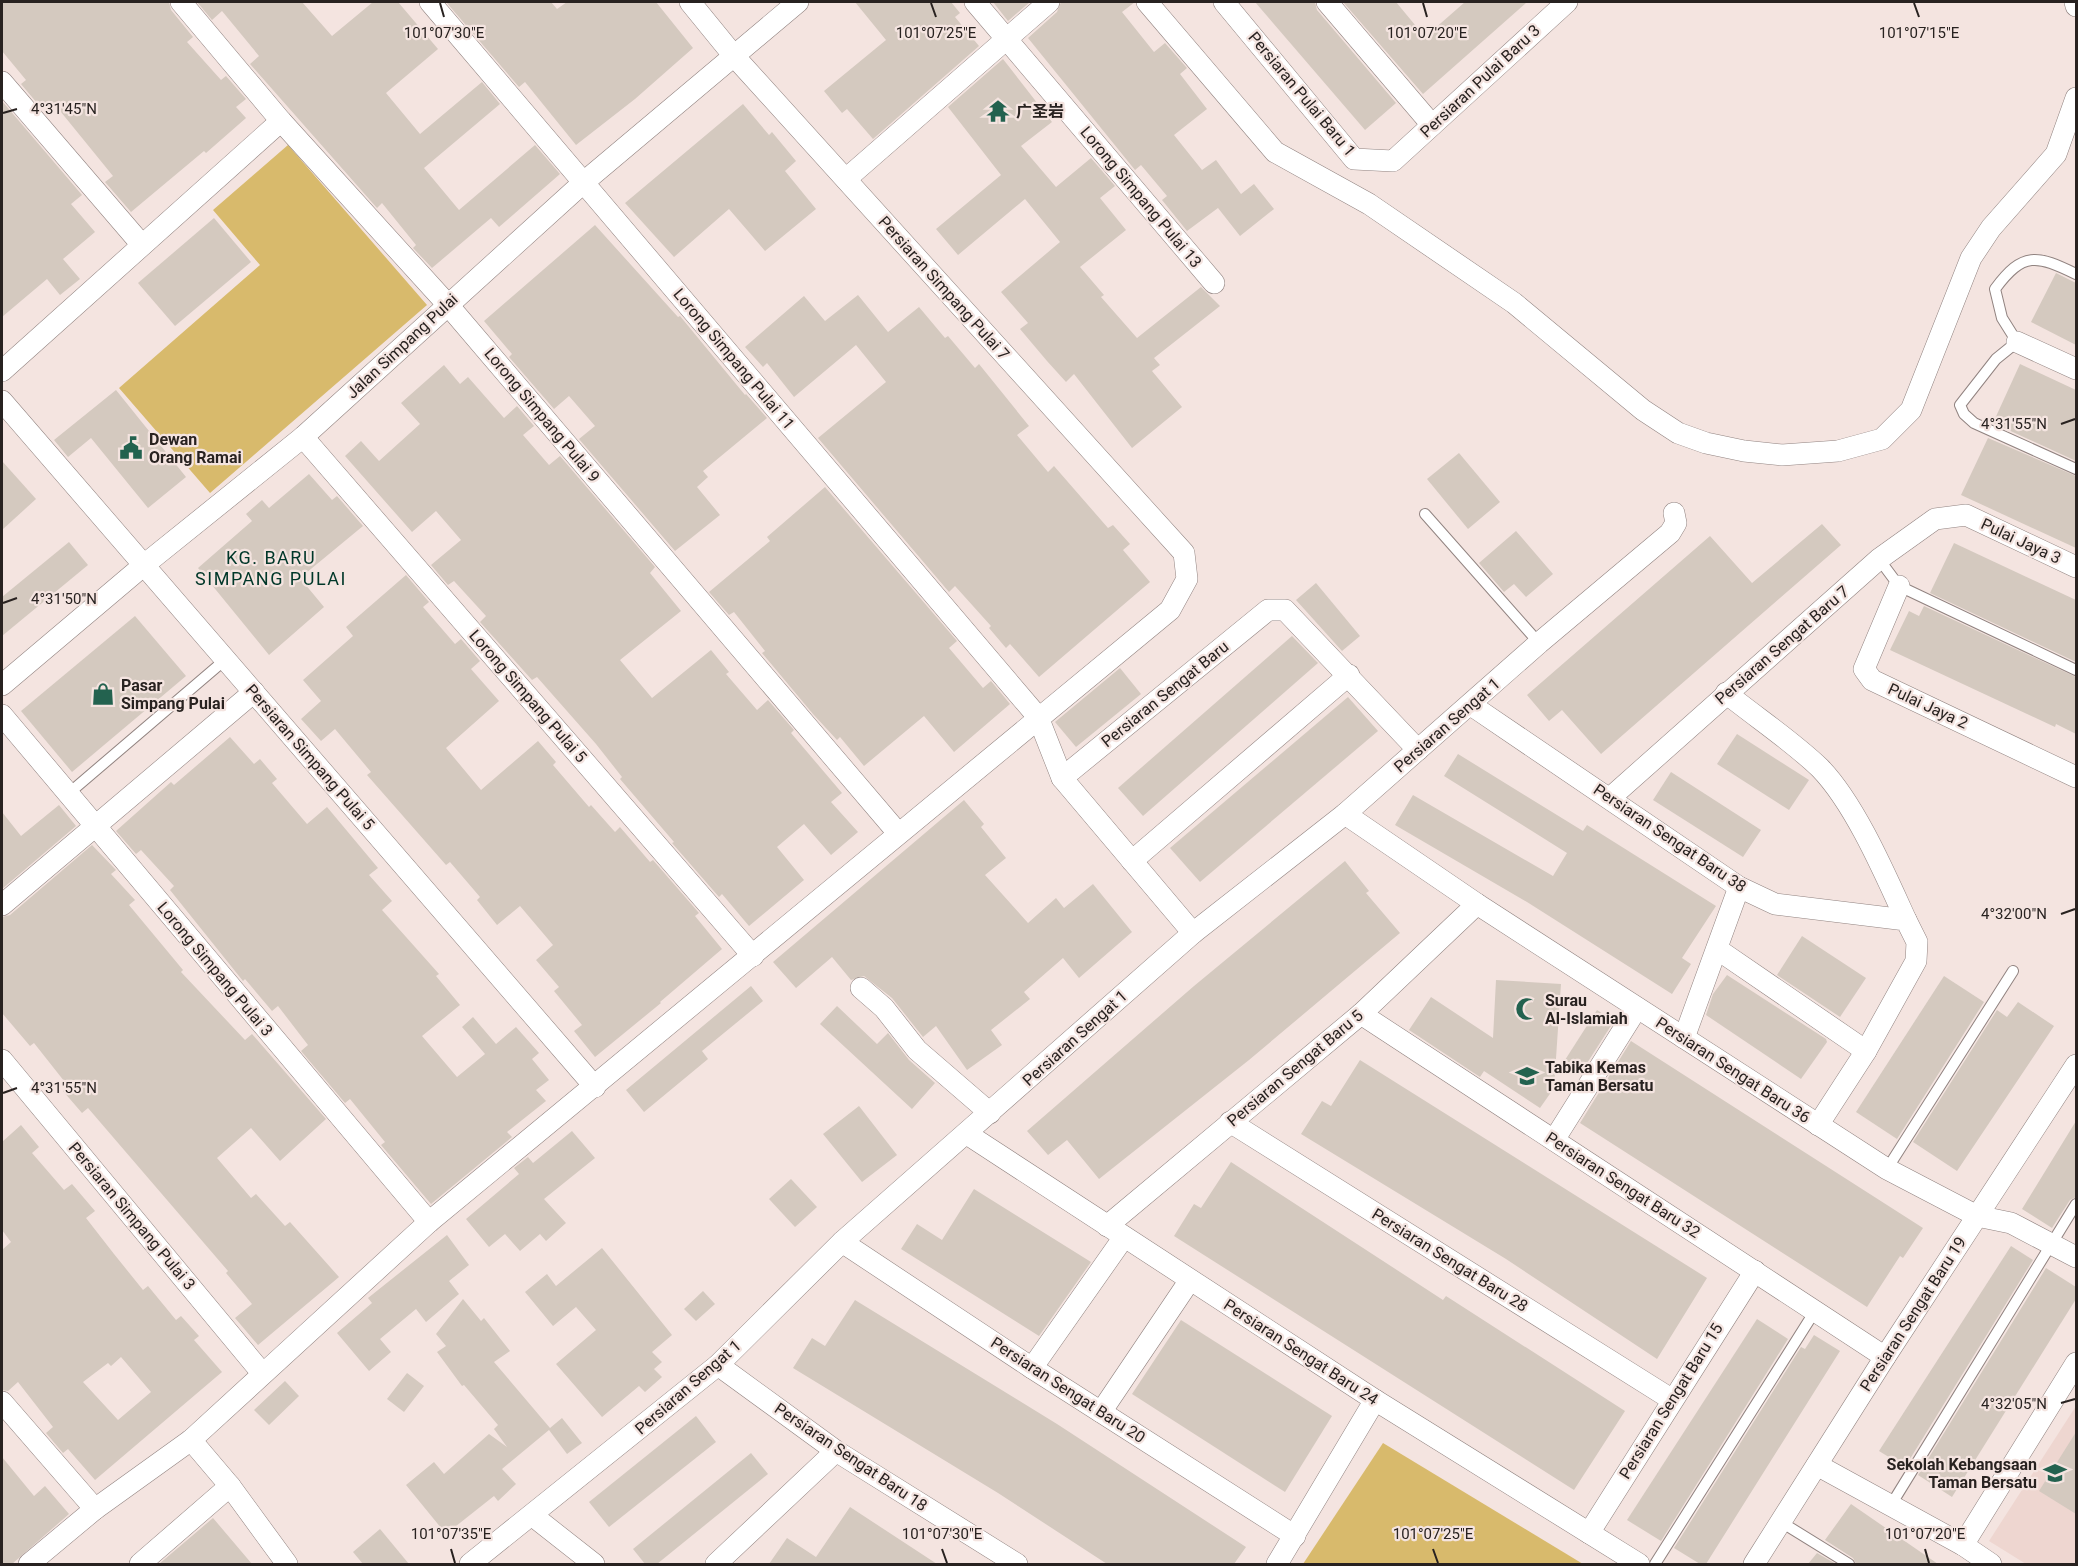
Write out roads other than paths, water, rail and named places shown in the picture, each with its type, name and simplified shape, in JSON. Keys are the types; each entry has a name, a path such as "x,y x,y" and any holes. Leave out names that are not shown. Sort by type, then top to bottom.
{"street":[{"name":"Lorong Simpang Pulai 9","path":"181,2 281,121 448,305 898,833"},
{"name":"Lorong Simpang Pulai 11","path":"430,2 1038,717 1062,778 1193,933"},
{"name":"Persiaran Simpang Pulai 7","path":"690,2 734,56 1184,553 1187,579 1170,610 1038,717"},
{"name":"Jalan Simpang Pulai","path":"2,685 144,565 303,437 584,182 798,2"},
{"name":"Lorong Simpang Pulai 13","path":"975,2 1214,283"},
{"path":"846,179 1005,37 1049,2"},
{"path":"1147,2 1275,152 1369,204 1514,303 1643,410 1678,433 1706,443 1744,451 1782,455 1838,451 1882,439 1911,410 1971,258 1991,228 2056,154 2076,98"},
{"name":"Persiaran Pulai Baru 1","path":"1224,2 1354,159 1393,161"},
{"path":"1327,2 1432,125"},
{"name":"Persiaran Pulai Baru 3","path":"1393,161 1567,2"},
{"path":"2,82 142,245"},
{"path":"2,371 281,121"},
{"path":"2018,342 2076,369"},
{"name":"Persiaran Simpang Pulai 5","path":"2,401 595,1087"},
{"name":"Lorong Simpang Pulai 5","path":"303,437 753,956"},
{"name":"Persiaran Sengat 1","path":"470,1564 533,1516 718,1365 842,1242 1193,933 1345,814 1670,533 1676,523 1674,513"},
{"name":"Persiaran Sengat Baru 7","path":"1610,798 1879,559 1935,519 1966,515"},
{"name":"Pulai Jaya 3","path":"1966,515 2076,567"},
{"name":"Pulai Jaya 2","path":"1899,586 1864,669 1872,680 2076,777"},
{"name":"Persiaran Sengat Baru","path":"1062,778 1268,610 1285,610 1349,675"},
{"path":"1132,861 1349,675 1418,750"},
{"path":"2,905 254,692"},
{"path":"1726,693 1820,768 1842,797 1887,877 1917,942 1916,961 1866,1051 1818,1125"},
{"name":"Persiaran Sengat Baru 38","path":"1471,705 1740,887 1774,904 1906,920"},
{"name":"Lorong Simpang Pulai 3","path":"2,715 429,1222"},
{"path":"29,1564 95,1509 191,1440 429,1222 753,956 1038,717"},
{"name":"Persiaran Sengat Baru 36","path":"1345,814 1477,904 1887,1169 1977,1216 2011,1223 2076,1257"},
{"path":"1683,1038 1740,887"},
{"name":"Persiaran Sengat Baru 5","path":"1032,1368 1116,1231 1230,1122 1361,1014 1477,904"},
{"path":"1716,949 1866,1051"},
{"path":"861,988 884,1008 917,1050 990,1113"},
{"path":"1554,1140 1636,1008"},
{"name":"Persiaran Sengat Baru 32","path":"1361,1014 1885,1357"},
{"name":"Persiaran Simpang Pulai 3","path":"2,1060 262,1373"},
{"name":"Persiaran Sengat Baru 19","path":"1754,1564 1885,1357 2076,1065"},
{"name":"Persiaran Sengat Baru 28","path":"1230,1122 1671,1399"},
{"name":"Persiaran Sengat Baru 24","path":"967,1134 1375,1400 1639,1564"},
{"name":"Persiaran Sengat Baru 20","path":"842,1242 1032,1368 1295,1536"},
{"name":"Persiaran Sengat Baru 15","path":"1589,1533 1671,1399 1755,1271"},
{"path":"1101,1412 1190,1280"},
{"path":"1963,1545 2076,1364"},
{"name":"Persiaran Sengat Baru 18","path":"718,1365 836,1451 1017,1564"},
{"path":"1277,1564 1375,1400"},
{"path":"2,1402 95,1509"},
{"path":"191,1440 230,1486 287,1564"},
{"path":"716,1564 836,1451"},
{"path":"1816,1465 1963,1545 1991,1564"},
{"path":"140,1564 230,1486"},
{"path":"533,1516 594,1564"}],"lane":[{"path":"2076,274 2047,260 2025,259 2008,272 1995,289 2002,318 2018,342 1996,359 1960,405 1964,414 1974,423 2076,469"},
{"path":"1425,514 1539,644"},
{"path":"1879,559 1899,586 2076,670"},
{"path":"68,794 226,659"},
{"path":"1887,1169 2013,971"},
{"path":"1891,1505 2076,1204"},
{"path":"1655,1564 1815,1311"},
{"path":"1781,1522 1849,1564"}],"place":[{"name":"广圣岩","path":"998,111"},
{"name":"Dewan Orang Ramai","path":"131,448"},
{"name":"Pasar Simpang Pulai","path":"103,694"},
{"name":"Surau Al-Islamiah","path":"1527,1009"},
{"name":"Tabika Kemas Taman Bersatu","path":"1527,1076"},
{"name":"Sekolah Kebangsaan Taman Bersatu","path":"2055,1473"}],"district":[{"name":"KG. BARU SIMPANG PULAI","path":"271,567"}]}
